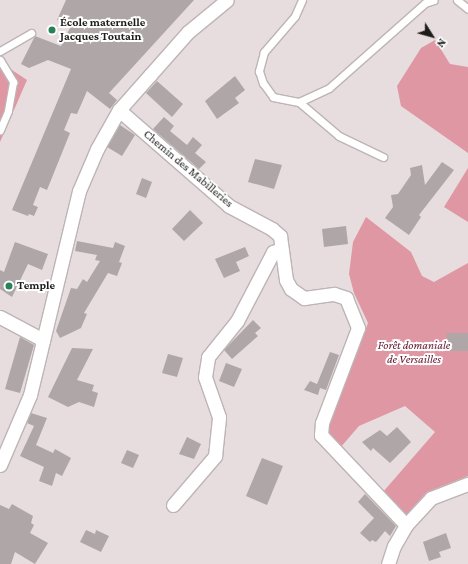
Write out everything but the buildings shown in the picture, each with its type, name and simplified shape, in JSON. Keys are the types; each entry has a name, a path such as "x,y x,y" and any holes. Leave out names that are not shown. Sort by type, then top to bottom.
{"street":[{"path":"0,465 30,395 79,191 97,150 119,110 188,32 227,0"},
{"name":"Chemin des Mabilleries","path":"119,110 229,206 272,229 280,236 286,280 292,290 304,298 334,294 346,298 358,328 322,423 321,435 406,525"},
{"path":"173,505 215,456 219,417 205,377 208,357 237,321 273,252 282,249"},
{"path":"0,317 43,340"},
{"path":"388,564 394,546 406,525 431,498 468,484"}],"lane":[{"path":"302,0 295,16 264,52 259,71 262,83 273,97 299,102 339,136 383,157"},
{"path":"299,102 329,88 425,3 434,0"},
{"path":"457,0 468,9"},
{"path":"0,51 30,33"},
{"path":"0,60 13,82 8,111 0,130"}],"green space":[{"path":"435,40 450,64 468,67 468,153 401,106 397,86 421,48"},
{"path":"0,62 27,80 0,142"},
{"path":"468,168 468,222 444,207"},
{"name":"Forêt domaniale de Versailles","path":"366,217 411,252 422,276 434,282 468,263 468,476 427,492 406,515 383,492 435,432 405,406 359,426 340,448 326,432 368,323 354,293 349,274 353,242"}],"place":[{"name":"École maternelle Jacques Toutain","path":"52,30"},
{"name":"Temple","path":"9,286"}]}
